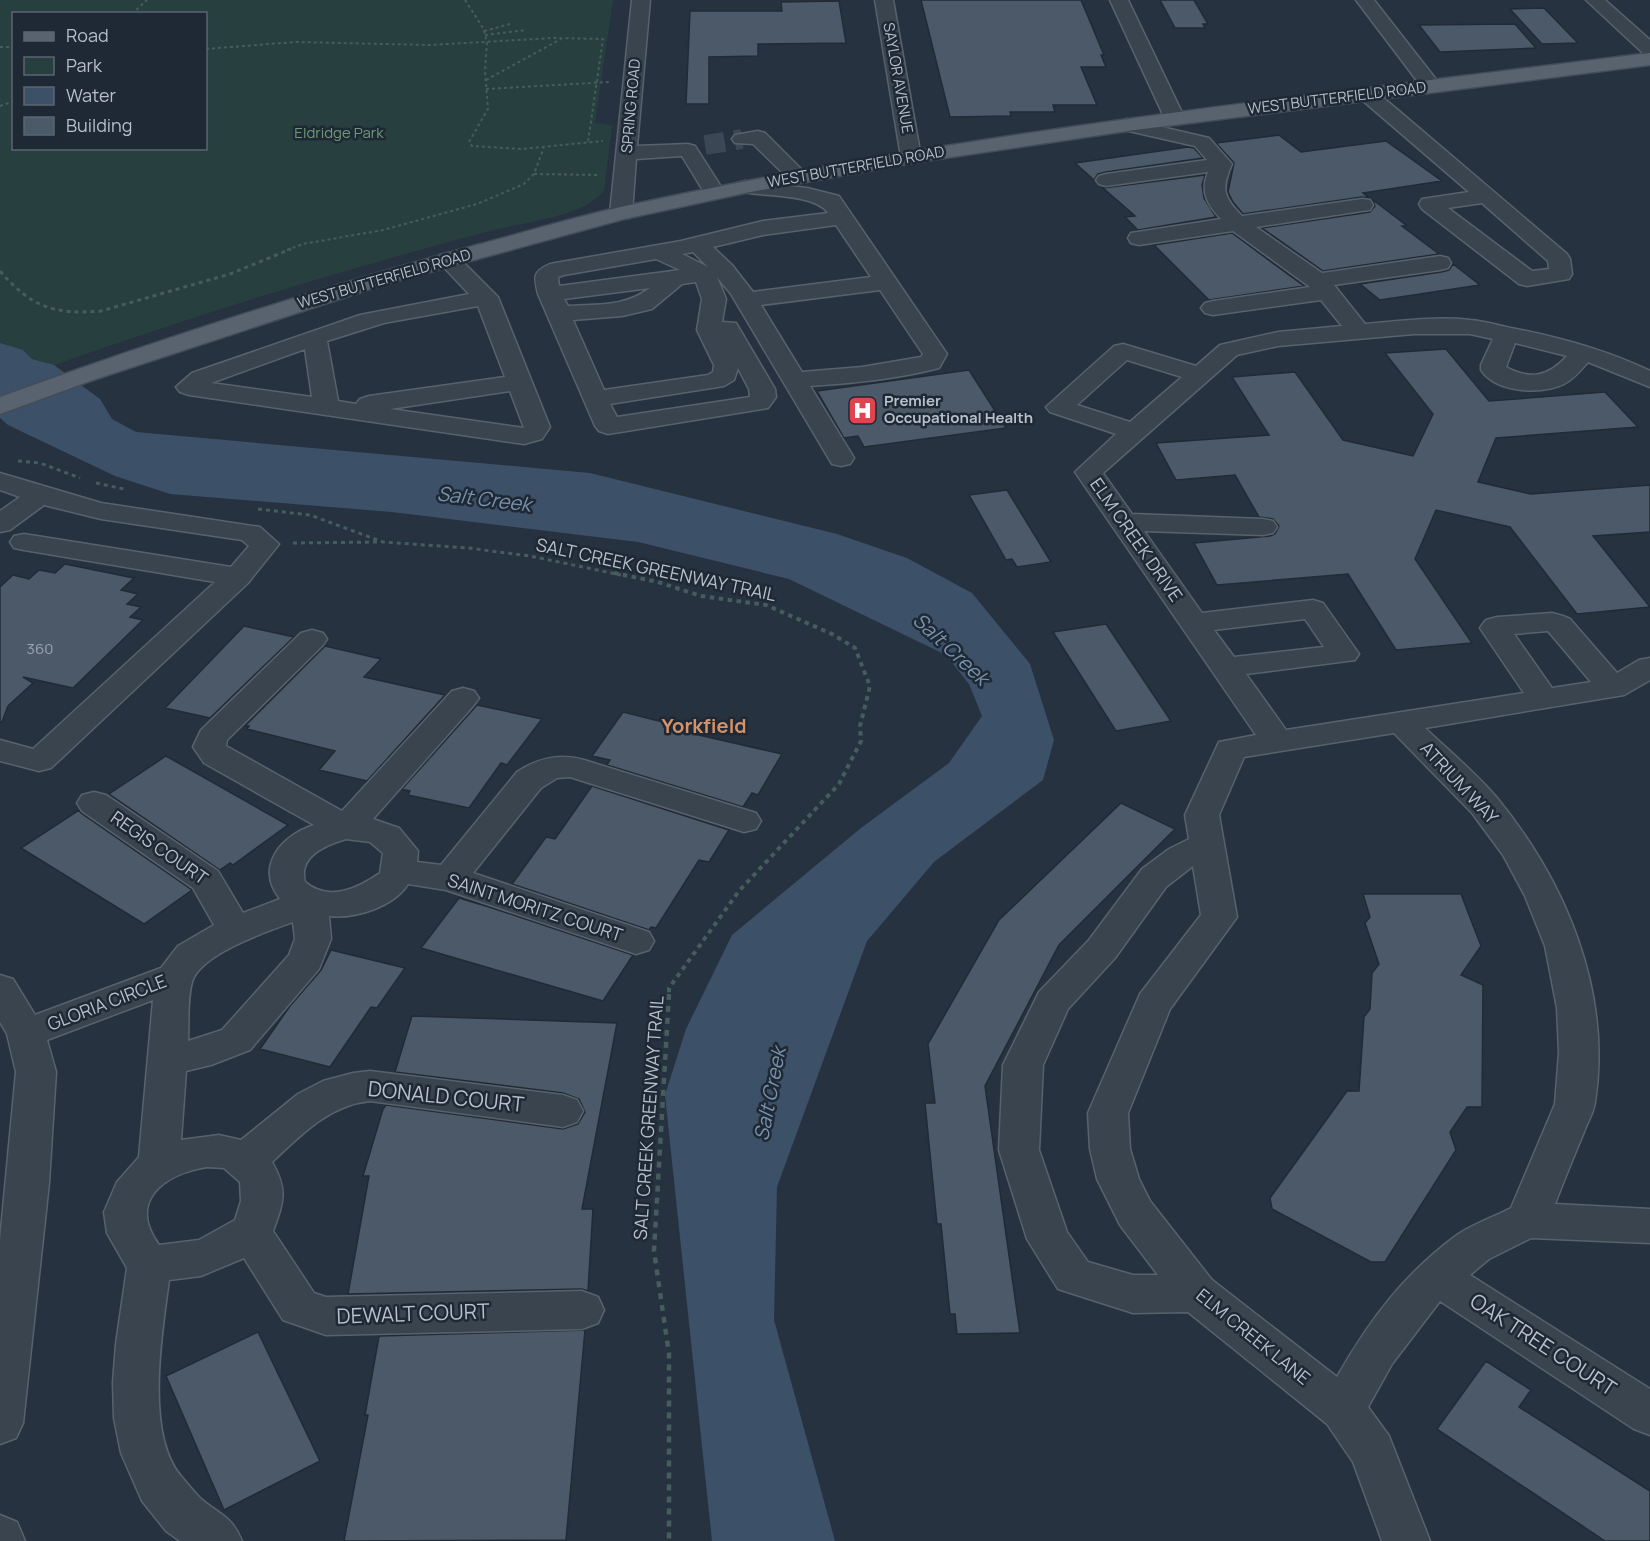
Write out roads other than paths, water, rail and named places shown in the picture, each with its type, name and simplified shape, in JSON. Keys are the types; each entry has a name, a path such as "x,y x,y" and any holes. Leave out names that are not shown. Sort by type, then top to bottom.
{"main road":[{"name":"WEST BUTTERFIELD ROAD","path":"0,406 84,375 371,280 448,260 618,232 714,193 842,168 1127,125 1650,58"}],"street":[{"name":"SPRING ROAD","path":"618,232 641,0"},
{"name":"SAYLOR AVENUE","path":"884,0 911,157"},
{"path":"1119,0 1175,119"},
{"path":"1365,0 1431,86"},
{"path":"1595,0 1650,50"},
{"path":"1368,95 1486,196 1559,259 1561,274 1527,279 1430,204 1486,196"},
{"path":"1202,142 1212,114"},
{"path":"1127,125 1202,142 1222,164"},
{"path":"742,139 758,137 797,177"},
{"path":"628,146 697,147 714,193"},
{"path":"1106,180 1222,164"},
{"path":"1222,164 1213,183 1215,196 1224,210 1238,223 1291,260 1321,287 1358,331"},
{"path":"835,209 842,168"},
{"path":"745,187 807,194 835,209 935,354 930,363 860,376 794,380"},
{"path":"1140,238 1362,206"},
{"path":"660,252 835,209"},
{"path":"595,399 715,381 725,375 726,365 709,330 714,299 705,274 618,232 547,274 546,283 595,399 608,426 759,403 763,397 762,389 727,325 712,313"},
{"path":"697,243 724,270 746,300 841,458"},
{"path":"448,260 486,297 537,428 533,433 524,436 189,387 201,378 378,318 486,297"},
{"path":"1213,308 1440,263"},
{"path":"555,304 622,309 644,304 680,277 705,274"},
{"path":"746,300 885,282"},
{"name":"ELM CREEK DRIVE","path":"1278,742 1088,472 1229,350 1278,339 1414,327 1470,327 1608,360 1650,380"},
{"path":"1507,334 1503,346 1493,361 1493,370 1508,380 1529,385 1563,375 1584,353"},
{"path":"315,338 337,409"},
{"path":"1134,432 1059,407 1123,351 1200,375"},
{"path":"337,409 519,382"},
{"path":"0,750 39,761 238,577 265,544 250,533 100,511 39,495 5,470"},
{"path":"0,524 39,495"},
{"path":"1124,523 1172,522 1221,527 1263,527"},
{"path":"24,542 238,577"},
{"path":"1194,622 1313,609 1344,654 1226,667"},
{"path":"1544,699 1495,628 1497,626 1552,622 1559,625 1613,688"},
{"path":"312,639 212,737 209,747 216,756 337,831"},
{"path":"1278,742 1613,688 1650,667"},
{"path":"337,831 463,698"},
{"name":"ATRIUM WAY","path":"1401,722 1484,805 1510,840 1543,896 1563,946 1576,1008 1578,1052 1575,1104 1527,1220"},
{"name":"ELM CREEK LANE","path":"1278,742 1231,749 1202,815 1219,917 1153,1004 1108,1113 1110,1149 1118,1179 1136,1213 1197,1293 1343,1409"},
{"path":"450,878 529,780 543,769 572,766 744,821"},
{"name":"REGIS COURT","path":"94,803 206,880 235,930"},
{"path":"167,1059 197,1055 236,1040 306,960 312,939 309,902 291,890 286,881 285,871 296,851 318,836 337,831 376,831 387,836 401,851 402,861 399,871"},
{"path":"1197,1293 1133,1294 1073,1276 1048,1239 1020,1150 1023,1065 1052,1002 1102,949 1154,878 1181,857 1207,845"},
{"name":"GLORIA CIRCLE","path":"26,1033 174,978 192,956 235,930 309,902 338,905 369,898 392,882 399,871"},
{"name":"SAINT MORITZ COURT","path":"399,871 450,878 636,941"},
{"path":"159,1164 174,978"},
{"path":"0,989 26,1033 36,1072 28,1183 0,1423"},
{"name":"DONALD COURT","path":"246,1161 307,1108 322,1098 340,1091 370,1086 563,1111"},
{"path":"149,1265 201,1258 219,1251 251,1232 263,1199 258,1173 246,1161 233,1154 217,1151 200,1152 159,1164 142,1179 132,1192 126,1206 125,1221 128,1234 149,1265 134,1382 137,1424 147,1465 167,1496 197,1528 218,1541"},
{"path":"1406,1541 1372,1451 1343,1409 1376,1350 1420,1292 1436,1276 1474,1246 1527,1220 1650,1226"},
{"name":"DEWALT COURT","path":"251,1232 284,1287 299,1307 326,1316 582,1310"},
{"name":"OAK TREE COURT","path":"1436,1276 1650,1414"}],"water":[{"name":"Salt Creek","path":"0,343 23,350 32,359 54,365 100,399 112,419 136,432 590,473 837,534 907,558 972,593 1030,664 1054,740 1043,780 934,862 867,941 777,1187 774,1320 835,1541 712,1541 665,1095 686,1029 732,935 861,828 949,763 982,716 969,684 946,655 789,579 638,542 392,512 170,494 115,476 8,425 0,418"}],"tunnel":[{"path":"705,145 742,139"}],"place":[{"name":"Premier Occupational Health","path":"863,410"}],"district":[{"name":"Yorkfield","path":"704,726"}],"park label":[{"name":"Eldridge Park","path":"339,133"}]}
